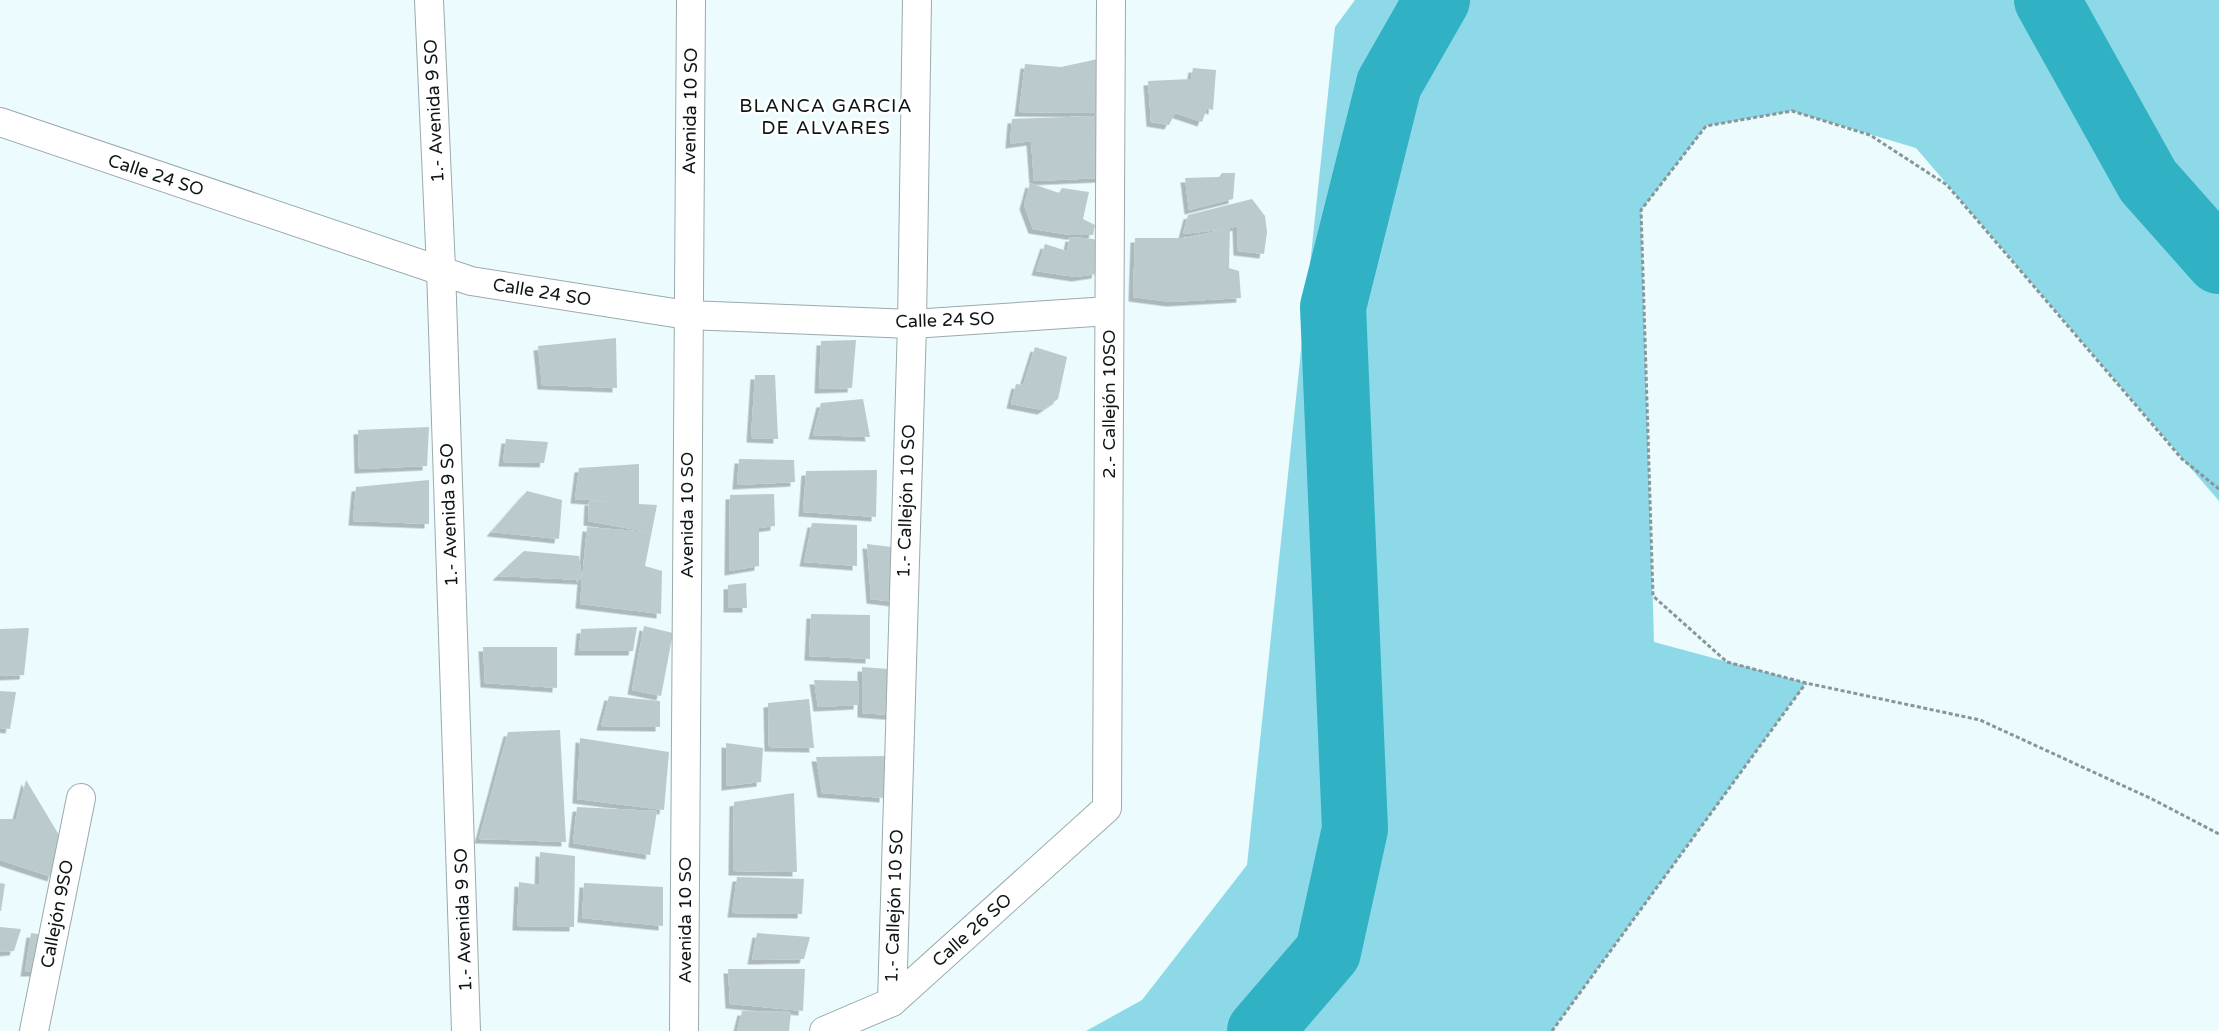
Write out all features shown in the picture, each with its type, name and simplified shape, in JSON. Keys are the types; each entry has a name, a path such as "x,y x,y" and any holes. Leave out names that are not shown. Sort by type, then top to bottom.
{"street":[{"name":"1.- Avenida 9 SO","path":"429,0 466,1031"},
{"name":"Avenida 10 SO","path":"684,1031 691,0"},
{"name":"1.- Callejón 10 SO","path":"892,1002 912,324 917,0"},
{"name":"2.- Callejón 10SO","path":"1107,808 1111,0"},
{"name":"Calle 24 SO","path":"0,122 471,281 688,315 912,324 1110,311"},
{"name":"Callejón 9SO","path":"34,1031 81,798"},
{"name":"Calle 26 SO","path":"824,1031 892,1002 1107,808"}],"path":[{"path":"2219,489 2182,459 1947,185 1870,135 1792,111 1706,126 1641,210 1653,596 1726,662 1806,683 1980,720 2152,799 2219,834"},
{"path":"1552,1031 1806,683"}],"shaded area":[{"path":"1355,0 2219,0 2219,501 1916,148 1792,111 1706,126 1641,210 1654,642 1806,683 1552,1031 1086,1031 1142,1000 1247,865 1335,27"}],"building":[{"path":"1098,59 1100,113 1019,112 1025,64 1061,67"},
{"path":"1193,68 1216,70 1213,110 1207,108 1202,122 1175,113 1169,125 1151,122 1148,81 1191,79"},
{"path":"1100,116 1102,178 1034,181 1031,141 1010,144 1012,119"},
{"path":"1222,173 1235,173 1233,199 1189,210 1185,178 1219,177"},
{"path":"1030,183 1059,193 1062,188 1089,192 1083,219 1095,225 1093,235 1070,235 1033,229 1024,205"},
{"path":"1252,199 1265,216 1267,232 1264,254 1238,251 1237,226 1230,228 1229,268 1239,271 1241,298 1171,302 1133,297 1135,238 1184,238 1227,229 1183,234 1188,215"},
{"path":"1070,237 1094,239 1100,253 1096,274 1076,277 1036,271 1045,244 1067,251"},
{"path":"616,338 617,388 542,385 538,346"},
{"path":"856,340 852,388 819,389 821,341"},
{"path":"1035,347 1067,357 1058,399 1042,410 1011,404 1016,384 1023,385"},
{"path":"755,375 775,375 778,439 751,438"},
{"path":"863,399 870,437 813,435 821,403"},
{"path":"429,427 427,466 359,469 358,430"},
{"path":"506,439 548,442 544,463 503,462"},
{"path":"739,459 794,460 795,482 737,485"},
{"path":"639,464 639,504 657,505 645,566 662,571 661,614 580,604 587,527 648,532 588,521 589,501 616,502 575,499 579,468"},
{"path":"877,470 876,517 803,512 806,471"},
{"path":"429,480 429,524 353,521 356,487"},
{"path":"527,491 562,500 559,539 491,532"},
{"path":"774,494 775,526 759,528 759,566 729,571 730,495"},
{"path":"812,523 857,525 857,566 804,562"},
{"path":"867,544 899,548 903,603 871,599"},
{"path":"524,551 579,556 582,580 497,576"},
{"path":"746,583 747,608 728,608 728,585"},
{"path":"811,614 870,615 870,659 809,656"},
{"path":"644,626 673,633 661,696 632,690"},
{"path":"637,627 633,651 579,651 581,629"},
{"path":"29,628 24,675 0,676 0,629"},
{"path":"483,647 557,647 557,688 485,683"},
{"path":"862,667 901,670 900,716 862,713"},
{"path":"814,680 859,681 858,705 818,707"},
{"path":"0,691 16,692 10,729 0,728"},
{"path":"609,696 660,701 660,727 601,726"},
{"path":"809,699 814,748 769,747 768,703"},
{"path":"560,730 566,842 479,839 508,732"},
{"path":"580,738 669,752 664,810 577,799"},
{"path":"726,743 763,748 761,782 726,786"},
{"path":"885,756 884,798 822,793 816,757"},
{"path":"26,780 62,840 52,877 0,860 0,819 16,819"},
{"path":"794,793 797,872 733,871 734,802"},
{"path":"577,807 657,811 650,855 573,843"},
{"path":"540,852 575,856 574,927 517,926 519,882 539,885"},
{"path":"737,877 804,879 802,914 732,913"},
{"path":"0,883 5,884 1,911 0,911"},
{"path":"584,883 663,887 663,926 582,918"},
{"path":"0,927 21,929 14,951 0,952"},
{"path":"31,933 45,935 36,972 25,972"},
{"path":"757,933 810,937 804,959 752,960"},
{"path":"728,969 805,969 803,1011 730,1004"},
{"path":"742,1011 791,1012 789,1031 737,1031"}],"waterway":[{"path":"1260,1031 1328,952 1355,829 1333,307 1389,84 1437,0"},
{"path":"2047,0 2148,181 2219,261"}],"district":[{"name":"BLANCA GARCIA DE ALVARES","path":"826,116"}]}
